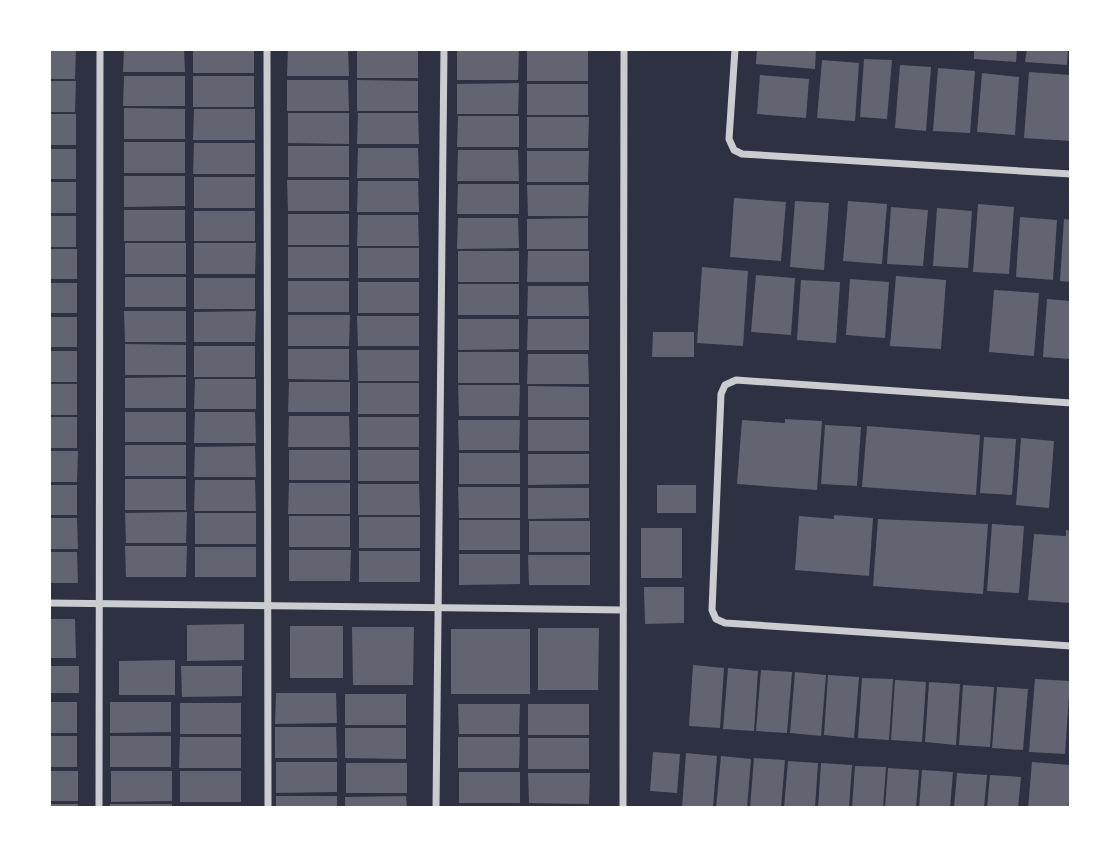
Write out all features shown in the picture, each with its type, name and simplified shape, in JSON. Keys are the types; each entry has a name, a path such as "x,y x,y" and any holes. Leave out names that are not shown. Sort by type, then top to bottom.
{"street":[{"path":"99,808 100,49"},
{"path":"267,49 268,808"},
{"path":"436,808 444,49"},
{"path":"623,808 624,49"},
{"path":"735,49 729,139 734,150 742,154 1071,174"},
{"path":"1071,403 736,380 725,385 721,394 712,610 716,619 724,623 1071,646"},
{"path":"49,603 623,610"}],"building":[{"path":"49,49 76,49 75,79 49,79"},
{"path":"124,49 184,49 185,72 123,72"},
{"path":"193,49 254,49 254,73 193,73"},
{"path":"288,49 348,49 349,76 287,76"},
{"path":"357,49 418,49 418,78 357,78"},
{"path":"457,49 519,49 518,80 457,80"},
{"path":"757,49 816,49 815,69 756,64"},
{"path":"974,49 1017,49 1016,62 974,59"},
{"path":"1027,49 1068,49 1067,65 1025,62"},
{"path":"527,50 588,50 588,81 527,81"},
{"path":"864,59 892,60 887,119 860,117"},
{"path":"822,60 859,63 855,121 817,118"},
{"path":"900,65 931,67 926,131 895,128"},
{"path":"938,68 975,71 970,133 933,131"},
{"path":"1029,72 1071,75 1071,141 1024,138"},
{"path":"982,73 1019,77 1015,135 977,132"},
{"path":"760,75 809,79 806,118 757,114"},
{"path":"124,76 185,76 185,106 123,106"},
{"path":"193,76 254,76 254,107 193,107"},
{"path":"287,80 348,80 349,111 287,111"},
{"path":"357,80 418,81 418,111 357,111"},
{"path":"49,81 76,81 75,112 49,112"},
{"path":"519,83 518,114 457,114 457,84"},
{"path":"527,84 588,84 588,115 527,115"},
{"path":"124,108 185,109 185,139 124,139"},
{"path":"194,109 255,109 255,140 193,140"},
{"path":"288,113 349,113 349,144 288,143"},
{"path":"358,113 418,113 419,144 357,144"},
{"path":"49,114 76,114 76,145 49,145"},
{"path":"458,116 519,116 519,147 457,147"},
{"path":"527,117 589,117 588,148 527,148"},
{"path":"124,142 185,142 185,173 124,173"},
{"path":"194,143 255,143 255,174 193,174"},
{"path":"288,146 349,146 349,177 288,177"},
{"path":"358,148 418,148 419,178 357,178"},
{"path":"49,149 76,149 76,179 49,179"},
{"path":"458,150 518,150 519,181 457,181"},
{"path":"527,151 589,151 588,182 527,182"},
{"path":"124,176 185,176 185,206 124,207"},
{"path":"194,177 255,177 255,208 194,208"},
{"path":"287,180 349,180 349,211 288,211"},
{"path":"358,181 418,181 419,212 357,212"},
{"path":"49,182 76,182 76,213 49,213"},
{"path":"458,184 519,184 519,214 457,214"},
{"path":"527,185 589,185 588,216 528,216"},
{"path":"734,198 786,202 781,261 730,257"},
{"path":"795,201 829,203 824,270 790,267"},
{"path":"848,201 887,204 882,264 843,261"},
{"path":"978,204 1014,207 1009,274 973,272"},
{"path":"891,207 928,210 923,266 887,264"},
{"path":"937,208 972,211 968,268 933,266"},
{"path":"124,210 185,210 185,241 124,241"},
{"path":"194,211 255,211 255,241 194,241"},
{"path":"288,214 349,214 349,245 288,245"},
{"path":"358,215 418,215 419,246 357,246"},
{"path":"49,216 76,216 76,247 49,247"},
{"path":"1020,217 1057,220 1053,280 1016,277"},
{"path":"458,218 518,218 519,248 457,249"},
{"path":"588,218 588,249 527,249 527,219"},
{"path":"1064,219 1071,220 1071,282 1060,281"},
{"path":"125,243 186,243 186,274 125,274"},
{"path":"194,243 256,243 255,274 194,274"},
{"path":"288,247 349,247 349,278 288,278"},
{"path":"358,248 419,248 419,278 358,278"},
{"path":"49,249 77,249 77,279 49,279"},
{"path":"458,251 519,251 519,282 458,282"},
{"path":"528,251 589,251 589,282 527,282"},
{"path":"702,267 748,271 743,346 697,343"},
{"path":"756,275 795,278 791,335 751,332"},
{"path":"896,276 946,280 941,349 890,346"},
{"path":"125,277 186,277 186,307 125,307"},
{"path":"194,278 255,278 255,309 194,309"},
{"path":"850,279 889,282 885,338 846,335"},
{"path":"801,280 840,282 836,343 797,340"},
{"path":"288,281 349,281 349,312 288,312"},
{"path":"358,282 419,282 419,313 358,313"},
{"path":"49,283 77,283 77,313 49,313"},
{"path":"458,284 519,284 519,315 458,315"},
{"path":"528,286 588,286 589,316 527,316"},
{"path":"994,290 1039,293 1034,356 989,352"},
{"path":"1047,299 1071,301 1071,359 1043,357"},
{"path":"124,311 186,311 186,342 125,342"},
{"path":"256,311 255,342 194,342 194,312"},
{"path":"288,315 350,315 349,346 288,346"},
{"path":"357,316 419,316 419,346 358,346"},
{"path":"49,317 77,317 77,347 49,347"},
{"path":"458,319 519,319 519,349 458,350"},
{"path":"528,319 589,319 589,350 527,350"},
{"path":"653,332 694,332 694,357 652,357"},
{"path":"125,344 186,345 186,375 125,375"},
{"path":"194,346 255,346 255,377 194,377"},
{"path":"288,349 349,349 349,380 288,379"},
{"path":"357,350 419,350 419,381 358,381"},
{"path":"49,351 77,351 77,382 49,382"},
{"path":"458,352 519,352 519,383 458,383"},
{"path":"528,354 588,354 589,384 527,384"},
{"path":"186,377 186,408 125,408 125,378"},
{"path":"195,379 256,379 256,409 194,409"},
{"path":"289,382 350,382 350,412 288,412"},
{"path":"358,383 419,383 419,414 358,414"},
{"path":"49,384 77,384 77,415 49,415"},
{"path":"458,385 520,385 519,416 459,416"},
{"path":"528,386 589,387 589,417 528,417"},
{"path":"125,412 186,412 186,442 125,442"},
{"path":"195,412 255,412 256,443 194,443"},
{"path":"289,416 349,416 350,447 288,447"},
{"path":"49,417 77,417 77,448 49,448"},
{"path":"358,417 419,417 419,447 358,447"},
{"path":"785,419 822,421 817,490 737,484 742,420 785,423"},
{"path":"458,420 520,420 519,450 459,450"},
{"path":"528,420 589,420 589,451 528,451"},
{"path":"825,425 861,427 857,486 821,484"},
{"path":"867,426 980,435 976,495 862,487"},
{"path":"984,437 1016,439 1012,495 980,493"},
{"path":"1021,438 1054,441 1049,508 1016,505"},
{"path":"125,445 186,445 186,476 125,476"},
{"path":"255,446 256,477 194,477 195,447"},
{"path":"289,450 350,450 350,480 289,480"},
{"path":"358,450 419,450 419,481 358,481"},
{"path":"49,451 78,451 77,482 49,482"},
{"path":"459,453 520,453 520,484 459,484"},
{"path":"528,454 589,454 589,484 528,485"},
{"path":"125,479 186,479 186,510 125,510"},
{"path":"195,480 255,480 256,511 194,511"},
{"path":"289,483 350,483 350,514 288,514"},
{"path":"358,484 419,484 420,515 358,515"},
{"path":"49,485 77,485 77,515 49,515"},
{"path":"657,485 696,485 696,513 657,513"},
{"path":"458,487 520,487 520,518 459,518"},
{"path":"528,488 589,488 589,518 528,519"},
{"path":"187,512 186,543 126,543 125,513"},
{"path":"195,513 256,513 256,544 195,544"},
{"path":"834,515 873,518 869,576 795,570 799,516 834,519"},
{"path":"289,516 350,516 350,547 289,547"},
{"path":"359,517 420,517 420,548 359,548"},
{"path":"49,518 77,518 78,549 49,549"},
{"path":"878,519 988,524 983,594 873,586"},
{"path":"459,520 520,520 520,550 459,550"},
{"path":"529,521 590,521 590,552 529,552"},
{"path":"992,524 1024,526 1019,593 987,591"},
{"path":"641,528 682,528 682,578 641,578"},
{"path":"1066,530 1071,531 1071,603 1028,600 1034,534 1066,536"},
{"path":"125,546 187,546 186,577 126,577"},
{"path":"195,547 256,547 256,577 195,577"},
{"path":"289,550 351,550 350,581 289,581"},
{"path":"359,551 420,551 420,582 359,582"},
{"path":"49,552 77,552 78,583 49,583"},
{"path":"459,554 520,554 520,584 459,585"},
{"path":"528,555 590,555 590,585 529,585"},
{"path":"644,587 684,587 684,623 645,624"},
{"path":"49,619 75,619 76,658 49,658"},
{"path":"244,624 244,660 187,661 187,625"},
{"path":"290,626 343,626 343,678 290,678"},
{"path":"352,627 414,627 413,685 353,685"},
{"path":"538,628 599,628 598,690 538,690"},
{"path":"451,629 530,629 530,694 451,694"},
{"path":"175,660 175,695 119,695 119,661"},
{"path":"693,665 724,668 720,728 689,726"},
{"path":"49,666 79,666 79,693 49,693"},
{"path":"181,666 242,666 242,696 182,697"},
{"path":"728,668 758,671 754,731 723,729"},
{"path":"761,670 792,672 787,733 756,731"},
{"path":"795,672 826,675 821,736 790,733"},
{"path":"828,675 859,677 854,738 824,735"},
{"path":"862,678 893,679 889,740 858,738"},
{"path":"1035,679 1070,681 1065,754 1029,752"},
{"path":"895,680 926,682 922,742 891,740"},
{"path":"929,682 960,684 956,745 925,742"},
{"path":"963,685 994,687 990,747 959,745"},
{"path":"997,687 1028,689 1023,750 992,748"},
{"path":"276,693 336,693 337,723 275,724"},
{"path":"345,694 406,694 406,725 345,725"},
{"path":"49,702 77,702 77,733 49,733"},
{"path":"110,702 171,702 171,732 110,733"},
{"path":"180,703 241,703 241,734 180,734"},
{"path":"458,704 520,704 519,734 459,734"},
{"path":"528,704 589,704 589,735 528,735"},
{"path":"275,727 336,727 337,758 275,758"},
{"path":"345,728 406,728 406,759 345,758"},
{"path":"49,736 77,736 77,767 49,767"},
{"path":"110,736 171,736 171,767 110,767"},
{"path":"180,737 241,737 241,768 179,768"},
{"path":"458,737 520,737 519,768 458,768"},
{"path":"528,738 589,738 589,769 528,769"},
{"path":"653,752 680,754 677,793 650,791"},
{"path":"686,753 717,756 713,808 682,808"},
{"path":"721,756 751,759 747,808 716,808"},
{"path":"754,758 785,760 781,808 750,808"},
{"path":"788,761 818,763 815,808 784,808"},
{"path":"276,762 337,762 337,792 276,793"},
{"path":"1032,762 1071,765 1070,808 1028,808"},
{"path":"346,763 407,763 407,793 346,793"},
{"path":"821,763 852,765 849,808 818,808"},
{"path":"855,766 886,767 883,808 852,808"},
{"path":"888,768 919,770 916,808 885,808"},
{"path":"922,770 953,772 950,808 919,808"},
{"path":"49,771 78,771 78,801 49,801"},
{"path":"111,771 172,771 172,801 111,802"},
{"path":"180,771 241,771 241,802 180,802"},
{"path":"459,772 520,772 520,803 459,803"},
{"path":"528,773 590,773 589,804 529,803"},
{"path":"957,773 987,775 984,808 954,808"},
{"path":"990,775 1021,777 1018,808 987,808"},
{"path":"276,796 337,796 337,808 276,808"},
{"path":"406,796 407,808 345,808 345,797"},
{"path":"49,804 78,804 78,808 49,808"},
{"path":"110,804 172,804 172,808 110,808"}]}
